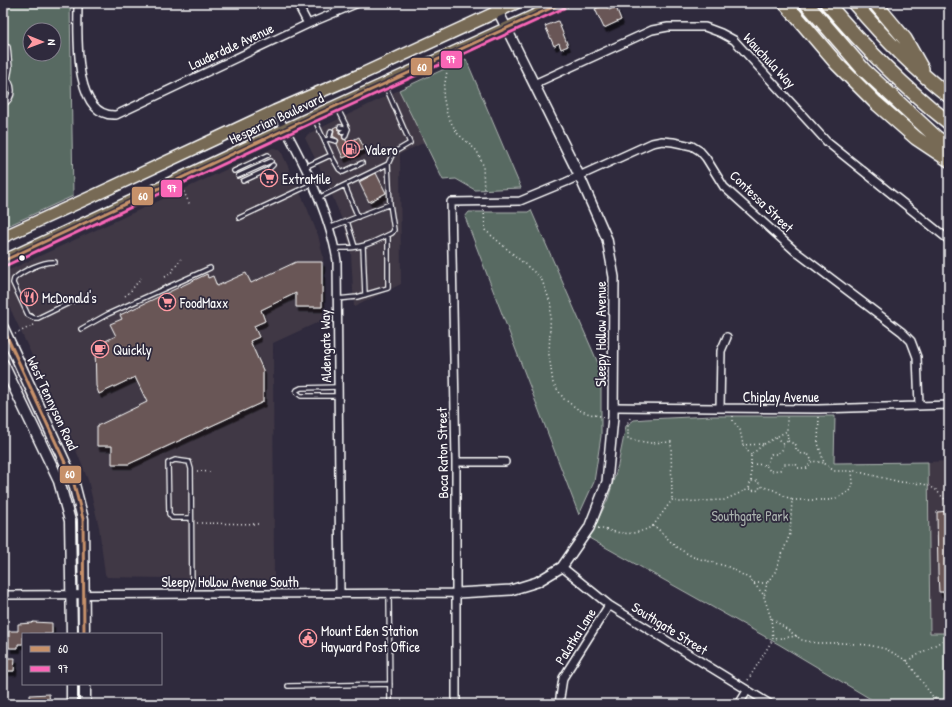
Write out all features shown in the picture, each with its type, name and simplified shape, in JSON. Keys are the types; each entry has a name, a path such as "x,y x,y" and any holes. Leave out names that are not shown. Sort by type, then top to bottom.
{"highway":[{"path":"785,3 837,64 876,103 916,138 949,160"},
{"path":"806,3 864,70 937,138 949,146"},
{"path":"827,3 877,58 910,90 949,123"},
{"path":"854,3 870,22 927,79 949,96"},
{"path":"875,3 905,39 927,79"}],"main road":[{"name":"Hesperian Boulevard","path":"3,237 275,111 364,73 496,7 516,3"},
{"name":"Hesperian Boulevard","path":"3,261 314,116 562,3"},
{"name":"West Tennyson Road","path":"3,328 74,480 83,519 84,633"},
{"name":"West Tennyson Road","path":"3,364 59,481 70,521 72,633"},
{"path":"72,685 72,704"},
{"path":"85,685 85,704"}],"street":[{"name":"Lauderdale Avenue","path":"78,3 80,68 82,81 86,94 94,106 111,115 308,24 358,3"},
{"path":"297,3 308,24"},
{"name":"Sleepy Hollow Avenue","path":"456,593 512,590 537,582 562,567 590,526 608,482 614,407 614,277 607,239 579,176 496,7"},
{"name":"Wauchula Way","path":"534,84 652,30 668,27 705,26 716,30 734,40 827,142 949,240"},
{"name":"Aldengate Way","path":"275,111 318,198 329,228 337,261 340,594"},
{"name":"Contessa Street","path":"451,202 520,201 652,143 662,140 692,146 700,151 706,158 724,187 795,251 902,332 911,341 917,357 919,405"},
{"name":"Boca Raton Street","path":"451,202 456,462 456,704"},
{"path":"720,408 722,351 727,337"},
{"name":"Chiplay Avenue","path":"614,407 819,409 949,404"},
{"path":"456,462 505,462"},
{"name":"Southgate Street","path":"562,567 609,605 770,704"},
{"name":"Sleepy Hollow Avenue South","path":"3,595 456,593"},
{"name":"Palatka Lane","path":"559,704 563,678 609,605"},
{"path":"739,704 745,690"}],"lane":[{"path":"3,48 8,47 10,68 8,80"},
{"path":"3,76 11,84 12,94 10,99 3,105"},
{"path":"335,248 368,245 388,235 394,230 390,204 388,164 393,152 410,144 384,84"},
{"path":"337,106 348,129 345,137"},
{"path":"314,116 327,139 332,155 339,169 343,172 362,163"},
{"path":"340,127 348,129"},
{"path":"342,132 348,129"},
{"path":"327,139 331,131"},
{"path":"327,139 333,136"},
{"path":"327,139 336,141"},
{"path":"234,171 268,155"},
{"path":"304,168 332,155"},
{"path":"238,176 271,161"},
{"path":"318,198 388,164"},
{"path":"243,181 273,166"},
{"path":"239,218 312,184"},
{"path":"345,186 358,217"},
{"path":"329,228 390,204"},
{"path":"347,221 355,247"},
{"path":"337,299 357,298 388,288 388,235"},
{"path":"363,246 365,295"},
{"path":"54,262 48,262 20,274 14,279 14,283 28,315 38,318 73,301"},
{"path":"81,329 108,314 210,268"},
{"path":"338,387 298,388 296,392 299,396 338,396"},
{"path":"191,518 172,518 169,514 168,463 175,460 189,462 191,471 192,594"},
{"path":"389,594 390,704"},
{"path":"288,686 390,684"}],"path":[{"path":"3,14 3,20"},
{"path":"446,56 448,67 444,95 447,115 457,133 478,151 483,165 485,230 541,278 551,304 549,355 553,383 564,400 579,410 606,417"},
{"path":"178,179 190,205"},
{"path":"165,277 170,274 181,259"},
{"path":"125,296 129,294 141,278"},
{"path":"672,500 678,502 724,500 749,488 751,481 751,455 744,445 740,430 733,421 733,409"},
{"path":"787,409 788,441"},
{"path":"819,409 818,442 824,463"},
{"path":"590,526 630,534 641,532 653,526 672,500 671,442 650,442 628,439 628,422 630,418"},
{"path":"751,455 764,444 787,431"},
{"path":"776,437 783,444"},
{"path":"788,441 796,445 796,450 802,454 808,454 812,461"},
{"path":"766,465 772,454 776,454 782,450 783,444 788,441"},
{"path":"744,445 764,444"},
{"path":"812,461 824,463 834,471 852,471 900,482 924,484 935,489 949,504"},
{"path":"751,464 766,465 770,470 780,470 784,464 796,464 798,468 807,468 812,461"},
{"path":"191,471 211,472"},
{"path":"751,481 758,481 760,486 774,490 792,500 831,500 852,490 854,483 852,471"},
{"path":"749,488 755,491 758,490 760,486"},
{"path":"764,597 767,583 775,572 790,534 792,500"},
{"path":"192,523 261,524"},
{"path":"653,526 657,528 676,547 693,558 729,567 750,579 763,594 771,618 773,639 745,690"},
{"path":"754,583 767,583"},
{"path":"771,618 802,640 816,643 868,645 886,649 907,661 933,697 946,704"},
{"path":"773,639 797,636"},
{"path":"907,661 949,637"}],"shaded area":[{"path":"399,90 425,142 400,154 401,284 354,307 351,253 345,227 327,183 305,138 308,134"},
{"path":"273,148 281,151 318,235 323,256 325,319 273,343 274,580 107,577 105,574 99,527 88,480 78,455 3,293 3,273"},
{"path":"949,461 949,633 930,633 928,462"}],"green space":[{"path":"3,3 70,3 73,196 3,228"},
{"path":"466,59 521,188 475,190 456,179 443,180 399,90"},
{"path":"531,210 601,370 601,436 594,482 579,515 465,217 469,212 528,212"},
{"name":"Southgate Park","path":"713,416 835,416 834,463 928,462 930,633 949,633 949,704 879,704 780,645 589,538 608,499 618,465 626,426 634,420"}],"building":[{"path":"606,4 609,10 616,7 621,20 604,28 595,9"},
{"path":"558,21 568,46 561,49 559,43 554,46 545,26"},
{"path":"337,126 339,134 342,135 343,139 346,140 347,143 359,137 364,149 343,158 337,144 339,140 333,136 333,128"},
{"path":"376,173 386,193 369,202 359,182"},
{"path":"296,262 322,262 322,307 296,307 296,293 261,310 265,321 254,326 259,337 250,341 263,370 263,402 129,464 112,464 112,446 97,446 97,426 147,402 135,377 99,394 96,386 95,346 116,336 110,324 122,319 120,315 207,274 208,278 213,276 217,286 246,273 251,283"},
{"path":"949,511 949,583 947,583 947,592 939,592 937,512"},
{"path":"52,623 52,633 22,633 22,644 18,644 18,648 9,648 9,631 18,631 18,624"},
{"path":"3,658 15,658 14,671 3,671"},
{"path":"49,694 50,704 30,704 30,695"}],"transit line":[{"name":"60","path":"3,261 314,116 562,3"},
{"name":"97","path":"5,266 316,121 564,8"},
{"name":"60","path":"3,328 73,480 83,519 84,633"}],"place":[{"name":"Valero","path":"351,149"},
{"name":"ExtraMile","path":"269,178"},
{"name":"McDonald's","path":"29,297"},
{"name":"FoodMaxx","path":"167,302"},
{"name":"Quickly","path":"100,349"},
{"name":"Mount Eden Station Hayward Post Office","path":"308,638"}]}
